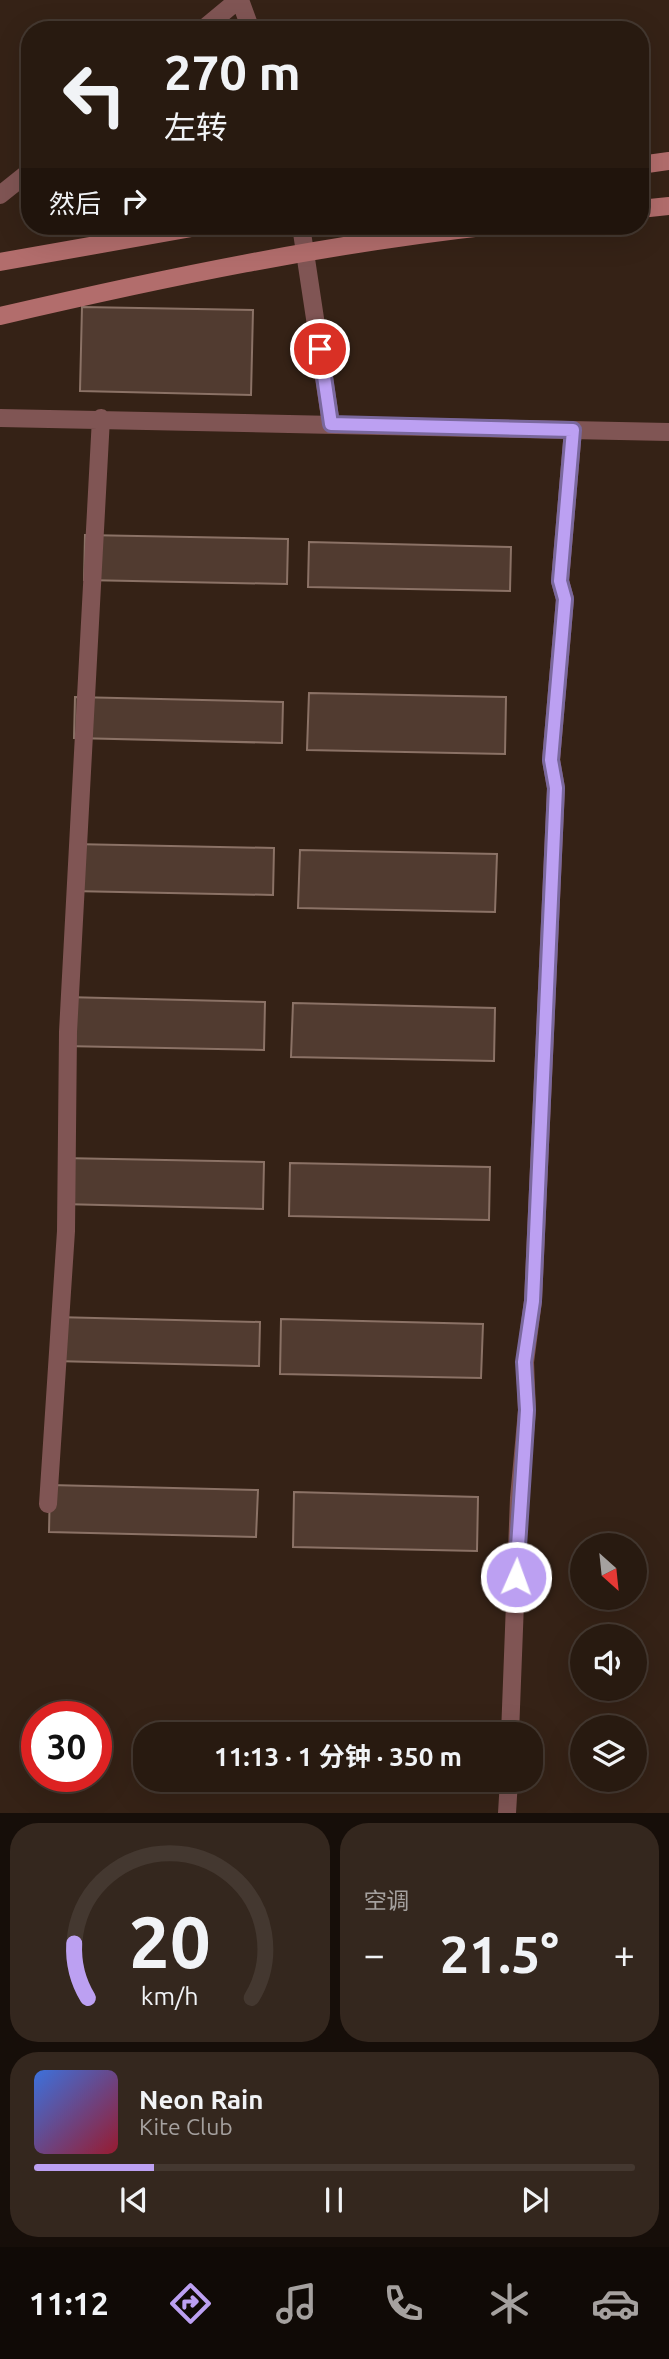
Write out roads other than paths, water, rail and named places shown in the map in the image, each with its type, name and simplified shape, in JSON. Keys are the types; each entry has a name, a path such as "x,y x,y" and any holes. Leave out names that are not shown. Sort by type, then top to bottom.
{"main road":[{"path":"649,164 669,162"},
{"path":"649,208 669,206"},
{"path":"5,260 151,235"},
{"path":"5,315 196,272 417,235"}],"street":[{"path":"213,21 239,0 247,21"},
{"path":"0,195 21,178"},
{"path":"302,235 331,424"},
{"path":"0,418 101,418 669,432"},
{"path":"48,1504 66,1231 68,1032 101,418"},
{"path":"510,1722 519,1498 527,1410 524,1362 533,1301 556,788 551,760 565,599 560,581 573,430"},
{"path":"508,1813 509,1792"}]}
